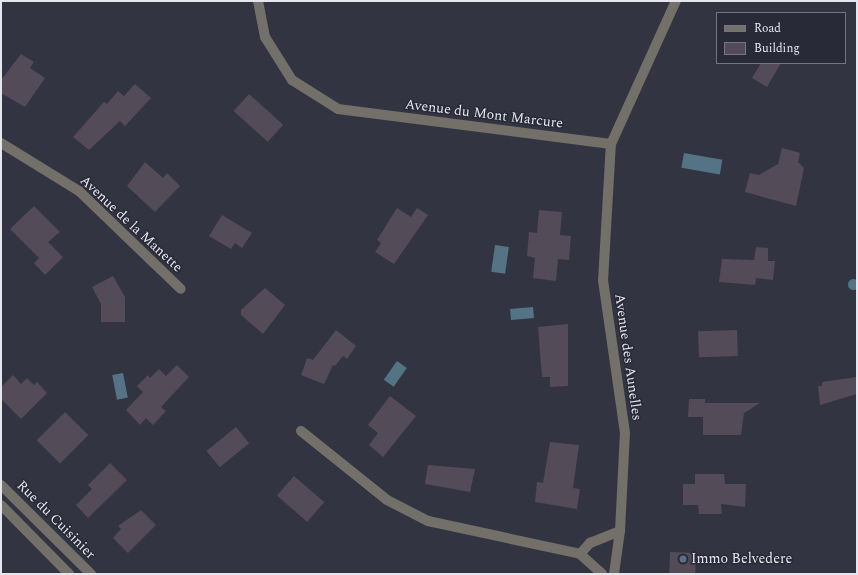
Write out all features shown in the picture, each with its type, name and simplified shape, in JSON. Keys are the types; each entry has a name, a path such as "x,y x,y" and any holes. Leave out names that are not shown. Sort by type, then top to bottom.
{"street":[{"name":"Avenue du Mont Marcure","path":"258,1 265,37 292,80 338,108 611,144"},
{"path":"611,144 676,1"},
{"name":"Avenue de la Manette","path":"1,143 79,191 180,289"},
{"name":"Avenue des Aunelles","path":"611,144 603,282 625,433 620,531 614,574"},
{"path":"300,431 387,500 428,521 580,554 602,574"},
{"name":"Rue du Cuisinier","path":"1,485 91,574"},
{"name":"Rue du Cuisinier","path":"1,505 69,574"},
{"path":"580,554 590,543 620,531"}],"water":[{"path":"684,153 722,160 720,175 681,168"},
{"path":"495,245 509,247 505,274 491,272"},
{"path":"851,279 855,279 857,280 857,288 851,289 848,286 848,282"},
{"path":"533,307 534,318 511,320 510,309"},
{"path":"397,361 407,368 394,387 384,380"},
{"path":"123,373 128,398 117,400 112,375"}],"building":[{"path":"21,54 34,62 30,68 45,78 25,107 1,93 1,80"},
{"path":"760,64 780,64 767,87 752,78"},
{"path":"135,84 151,98 125,126 120,121 89,150 73,137 104,102 107,104 118,91 124,96"},
{"path":"249,94 283,125 268,142 234,111"},
{"path":"782,148 800,153 798,162 804,168 796,206 745,192 750,173 759,175 778,164"},
{"path":"145,162 163,178 167,173 180,186 155,212 127,186"},
{"path":"34,206 60,232 48,242 63,257 45,275 34,263 39,258 10,229"},
{"path":"397,208 411,217 417,208 428,215 394,264 375,252 381,243 377,240"},
{"path":"539,210 562,212 560,235 571,236 569,260 558,259 556,281 533,278 535,258 527,256 529,232 537,233"},
{"path":"222,215 252,233 242,248 235,243 231,249 209,236"},
{"path":"756,247 768,248 768,261 775,261 773,280 756,278 755,285 719,282 722,259 754,260"},
{"path":"113,276 125,297 125,322 101,322 101,304 92,287"},
{"path":"265,288 285,305 263,334 241,315 241,310"},
{"path":"568,324 568,386 550,387 550,377 542,377 538,327"},
{"path":"336,330 356,346 347,359 343,356 335,366 333,365 324,384 301,375 307,358 313,360"},
{"path":"737,330 738,356 699,357 698,331"},
{"path":"177,365 189,377 161,407 166,411 153,425 146,418 140,425 126,410 143,392 137,386 148,375 150,378 159,369 166,376"},
{"path":"13,375 21,384 27,378 34,385 37,382 47,393 21,419 1,399 1,387"},
{"path":"857,377 857,394 820,405 818,386 822,386 822,382"},
{"path":"390,396 416,416 383,457 369,445 378,433 368,425"},
{"path":"689,399 705,399 705,403 760,403 744,413 741,435 703,435 703,417 688,417"},
{"path":"65,412 88,435 60,464 37,440"},
{"path":"236,427 249,443 220,467 206,451"},
{"path":"550,442 579,445 573,488 580,489 577,509 535,502 537,482 543,483"},
{"path":"110,463 127,480 88,518 76,505 92,489 88,485"},
{"path":"428,465 475,469 470,492 425,484"},
{"path":"695,474 724,474 725,484 746,484 745,507 721,504 722,514 699,514 698,505 683,505 683,484 695,484"},
{"path":"294,476 324,502 307,522 277,496"},
{"path":"141,510 156,525 128,553 113,538 121,529 118,526"},
{"name":"Immo Belvedere","path":"670,552 696,553 695,574 669,574"}],"place":[{"name":"Immo Belvedere","path":"683,559"}]}
